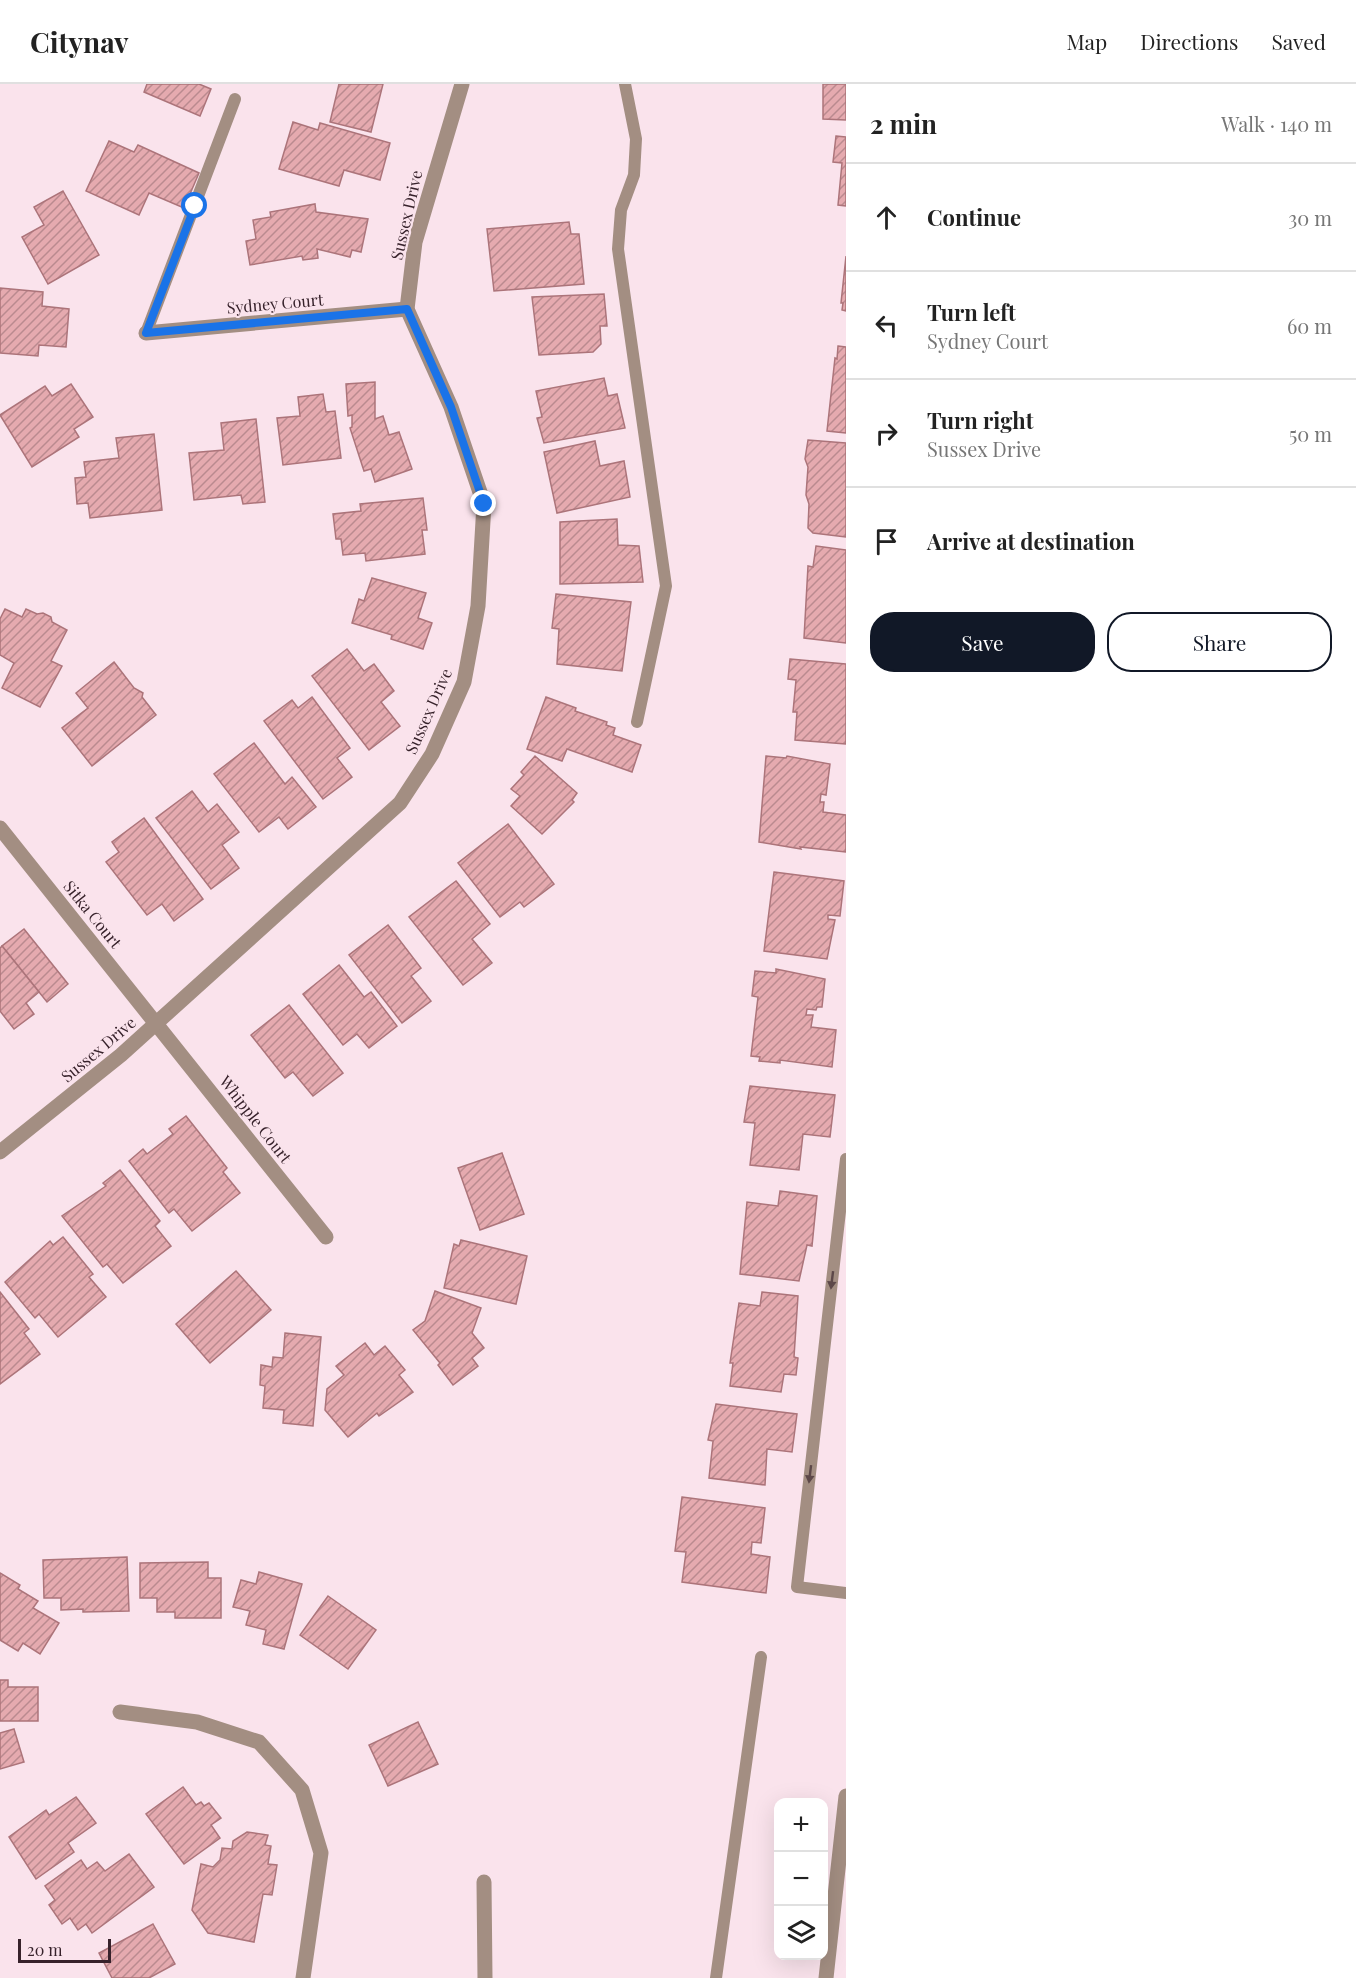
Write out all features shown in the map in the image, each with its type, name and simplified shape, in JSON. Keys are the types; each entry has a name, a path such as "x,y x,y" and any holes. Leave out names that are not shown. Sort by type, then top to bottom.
{"street":[{"name":"Sussex Drive","path":"0,1152 121,1055 400,803 432,754 464,682 478,606 484,504 451,407 407,309 415,242 462,84"},
{"name":"Sydney Court","path":"146,333 407,309"},
{"name":"Sitka Court","path":"0,828 157,1022"},
{"name":"Whipple Court","path":"157,1022 326,1238"},
{"path":"120,1712 197,1722 259,1742 302,1790 321,1853 303,1978"},
{"path":"826,1978 846,1796"},
{"path":"484,1882 485,1978"}],"lane":[{"path":"625,84 636,139 634,175 621,210 618,249 666,586 637,722"},
{"path":"146,333 235,99"},
{"path":"846,1159 797,1587 846,1593"},
{"path":"716,1978 761,1657"}],"building":[{"path":"147,84 199,84 211,89 200,116 144,92"},
{"path":"339,84 383,84 371,132 330,122"},
{"path":"823,84 846,84 846,120 823,119"},
{"path":"293,122 318,130 320,123 390,143 380,180 344,170 339,186 279,169"},
{"path":"836,136 846,137 846,206 838,205 842,163 833,162"},
{"path":"109,141 134,152 138,145 199,173 184,208 149,193 139,215 86,191"},
{"path":"63,191 99,255 48,284 22,237 44,225 34,207"},
{"path":"315,204 316,212 368,219 361,252 352,250 350,257 317,249 318,258 303,260 302,256 250,265 246,241 256,239 253,220 271,217 270,212"},
{"path":"569,222 571,234 579,234 584,284 494,291 487,229"},
{"path":"846,256 846,311 842,310 843,303 841,303"},
{"path":"0,288 43,292 42,306 69,309 66,347 39,345 38,356 0,353"},
{"path":"604,294 607,326 600,326 601,344 593,352 539,355 532,297"},
{"path":"838,346 846,347 846,433 827,431"},
{"path":"604,378 608,396 617,394 625,428 544,443 537,418 542,417 536,391"},
{"path":"375,382 375,419 383,416 389,435 399,432 412,469 375,482 371,469 364,471 350,428 352,427 352,415 348,416 346,384"},
{"path":"71,384 93,417 74,429 79,437 32,467 0,415 45,386 52,396"},
{"path":"323,394 326,412 335,411 341,458 283,465 277,418 300,416 298,397"},
{"path":"256,419 265,502 243,504 241,495 194,500 189,453 224,450 221,423"},
{"path":"154,434 162,510 90,518 88,503 77,504 75,478 86,477 84,462 119,458 116,438"},
{"path":"808,440 846,443 846,537 813,533 808,528 809,504 806,495 808,467 805,459"},
{"path":"595,441 600,466 624,461 630,497 557,513 544,452"},
{"path":"423,498 427,530 422,530 425,554 366,561 365,553 343,555 341,539 336,539 333,514 361,511 360,504"},
{"path":"617,519 618,545 639,546 643,582 560,584 560,522"},
{"path":"816,546 846,550 846,643 804,638 808,566 813,567"},
{"path":"372,578 426,593 418,618 432,623 423,649 391,639 392,635 352,623 359,599 364,601"},
{"path":"556,594 631,602 622,671 557,664 559,629 552,628"},
{"path":"5,609 22,617 26,609 37,614 43,613 51,617 52,622 67,630 51,661 62,666 40,707 2,688 14,663 0,655 0,619"},
{"path":"347,649 364,671 374,664 394,691 381,702 400,726 369,750 312,676"},
{"path":"790,659 846,664 846,744 795,740 797,712 793,712 796,680 788,679"},
{"path":"114,662 134,688 143,693 142,697 156,715 92,766 62,728 88,708 76,693"},
{"path":"312,697 350,748 337,758 352,777 323,799 264,721 292,700 298,708"},
{"path":"546,697 576,708 575,711 607,722 606,725 615,728 613,735 641,745 632,772 567,749 562,761 527,749"},
{"path":"254,743 285,784 292,777 316,807 288,829 279,817 259,832 214,774"},
{"path":"535,756 577,793 572,800 574,802 542,834 511,806 520,796 511,789 524,775 521,772"},
{"path":"766,756 786,758 787,756 830,764 826,795 821,794 820,802 824,802 823,812 846,815 846,852 800,847 801,849 759,842"},
{"path":"192,791 208,812 217,804 239,832 222,845 239,868 211,889 156,818"},
{"path":"144,818 203,899 174,921 162,904 147,915 106,862 119,852 112,842"},
{"path":"508,824 554,884 524,907 520,902 500,917 458,863"},
{"path":"774,872 844,881 840,916 828,915 828,919 835,920 827,959 764,951"},
{"path":"456,881 490,924 472,939 492,963 463,985 409,917"},
{"path":"388,925 421,968 411,976 431,1001 402,1023 349,955"},
{"path":"24,929 68,984 47,1002 2,946"},
{"path":"2,946 39,992 26,1003 34,1014 14,1029 0,1011 0,948"},
{"path":"339,965 364,997 371,992 397,1026 369,1048 357,1034 343,1045 303,994"},
{"path":"776,969 825,979 822,1007 817,1007 816,1010 807,1009 806,1015 813,1015 811,1027 836,1030 832,1067 780,1060 780,1063 759,1061 760,1057 751,1056 758,997 752,996 755,971 776,973"},
{"path":"289,1005 343,1073 313,1096 293,1072 285,1078 251,1035"},
{"path":"750,1086 835,1095 830,1137 803,1134 799,1170 750,1165 755,1123 744,1122"},
{"path":"186,1116 227,1168 223,1172 240,1193 192,1231 174,1209 169,1213 129,1161 143,1149 147,1154 173,1134 169,1129"},
{"path":"502,1153 524,1214 480,1230 458,1168"},
{"path":"120,1170 160,1221 155,1226 171,1246 123,1283 107,1264 103,1267 62,1216 106,1186 103,1183"},
{"path":"780,1191 817,1196 812,1246 807,1245 799,1281 740,1274 747,1202 778,1206"},
{"path":"63,1237 93,1274 89,1277 106,1297 58,1337 39,1314 35,1318 5,1282 50,1241 53,1245"},
{"path":"461,1240 527,1256 516,1304 444,1288 454,1244 459,1246"},
{"path":"236,1271 271,1310 210,1363 176,1324"},
{"path":"435,1291 481,1308 472,1333 484,1348 472,1358 478,1366 453,1385 438,1365 440,1363 413,1330 425,1321"},
{"path":"0,1292 29,1329 24,1333 40,1354 0,1384"},
{"path":"762,1292 798,1296 794,1357 798,1358 796,1375 784,1374 781,1392 730,1386 733,1363 730,1363 739,1303 760,1306"},
{"path":"285,1333 321,1337 313,1426 283,1423 284,1410 263,1408 265,1386 260,1385 261,1365 272,1367 273,1357 283,1358"},
{"path":"365,1343 374,1355 385,1346 405,1370 399,1375 413,1392 379,1416 377,1413 348,1437 325,1410 327,1389 344,1375 336,1366"},
{"path":"716,1404 797,1414 792,1452 767,1449 765,1485 709,1478 713,1441 708,1440"},
{"path":"682,1497 765,1508 761,1543 752,1542 751,1554 770,1557 766,1593 682,1582 686,1552 675,1551"},
{"path":"127,1557 129,1611 61,1610 61,1598 44,1598 43,1560"},
{"path":"208,1562 208,1578 221,1578 221,1618 175,1618 175,1612 157,1612 157,1598 140,1598 140,1563"},
{"path":"259,1572 302,1584 284,1649 263,1644 266,1630 246,1625 250,1611 233,1607 241,1580 256,1584"},
{"path":"0,1573 20,1585 18,1589 38,1601 33,1608 59,1623 40,1654 23,1643 18,1651 0,1640"},
{"path":"328,1596 376,1630 348,1669 300,1635"},
{"path":"0,1680 8,1680 8,1687 38,1687 38,1721 0,1721"},
{"path":"418,1722 438,1764 388,1786 369,1745"},
{"path":"14,1729 24,1762 0,1769 0,1733"},
{"path":"183,1787 196,1805 201,1802 204,1806 209,1803 221,1818 211,1825 220,1838 184,1864 146,1814"},
{"path":"76,1797 96,1823 68,1843 74,1852 36,1879 9,1837 46,1810 49,1815"},
{"path":"247,1832 268,1835 265,1845 271,1846 268,1864 277,1865 272,1895 263,1894 254,1942 208,1933 192,1910 201,1864 213,1867 220,1860 222,1848 232,1849 233,1841"},
{"path":"129,1854 154,1887 92,1933 86,1924 78,1930 70,1918 62,1924 49,1905 55,1900 45,1886 81,1860 87,1869 97,1862 105,1871"},
{"path":"153,1924 175,1964 149,1978 112,1978 99,1953"}],"route":[{"path":"195,206 146,333 407,309 451,407 484,504"}]}
